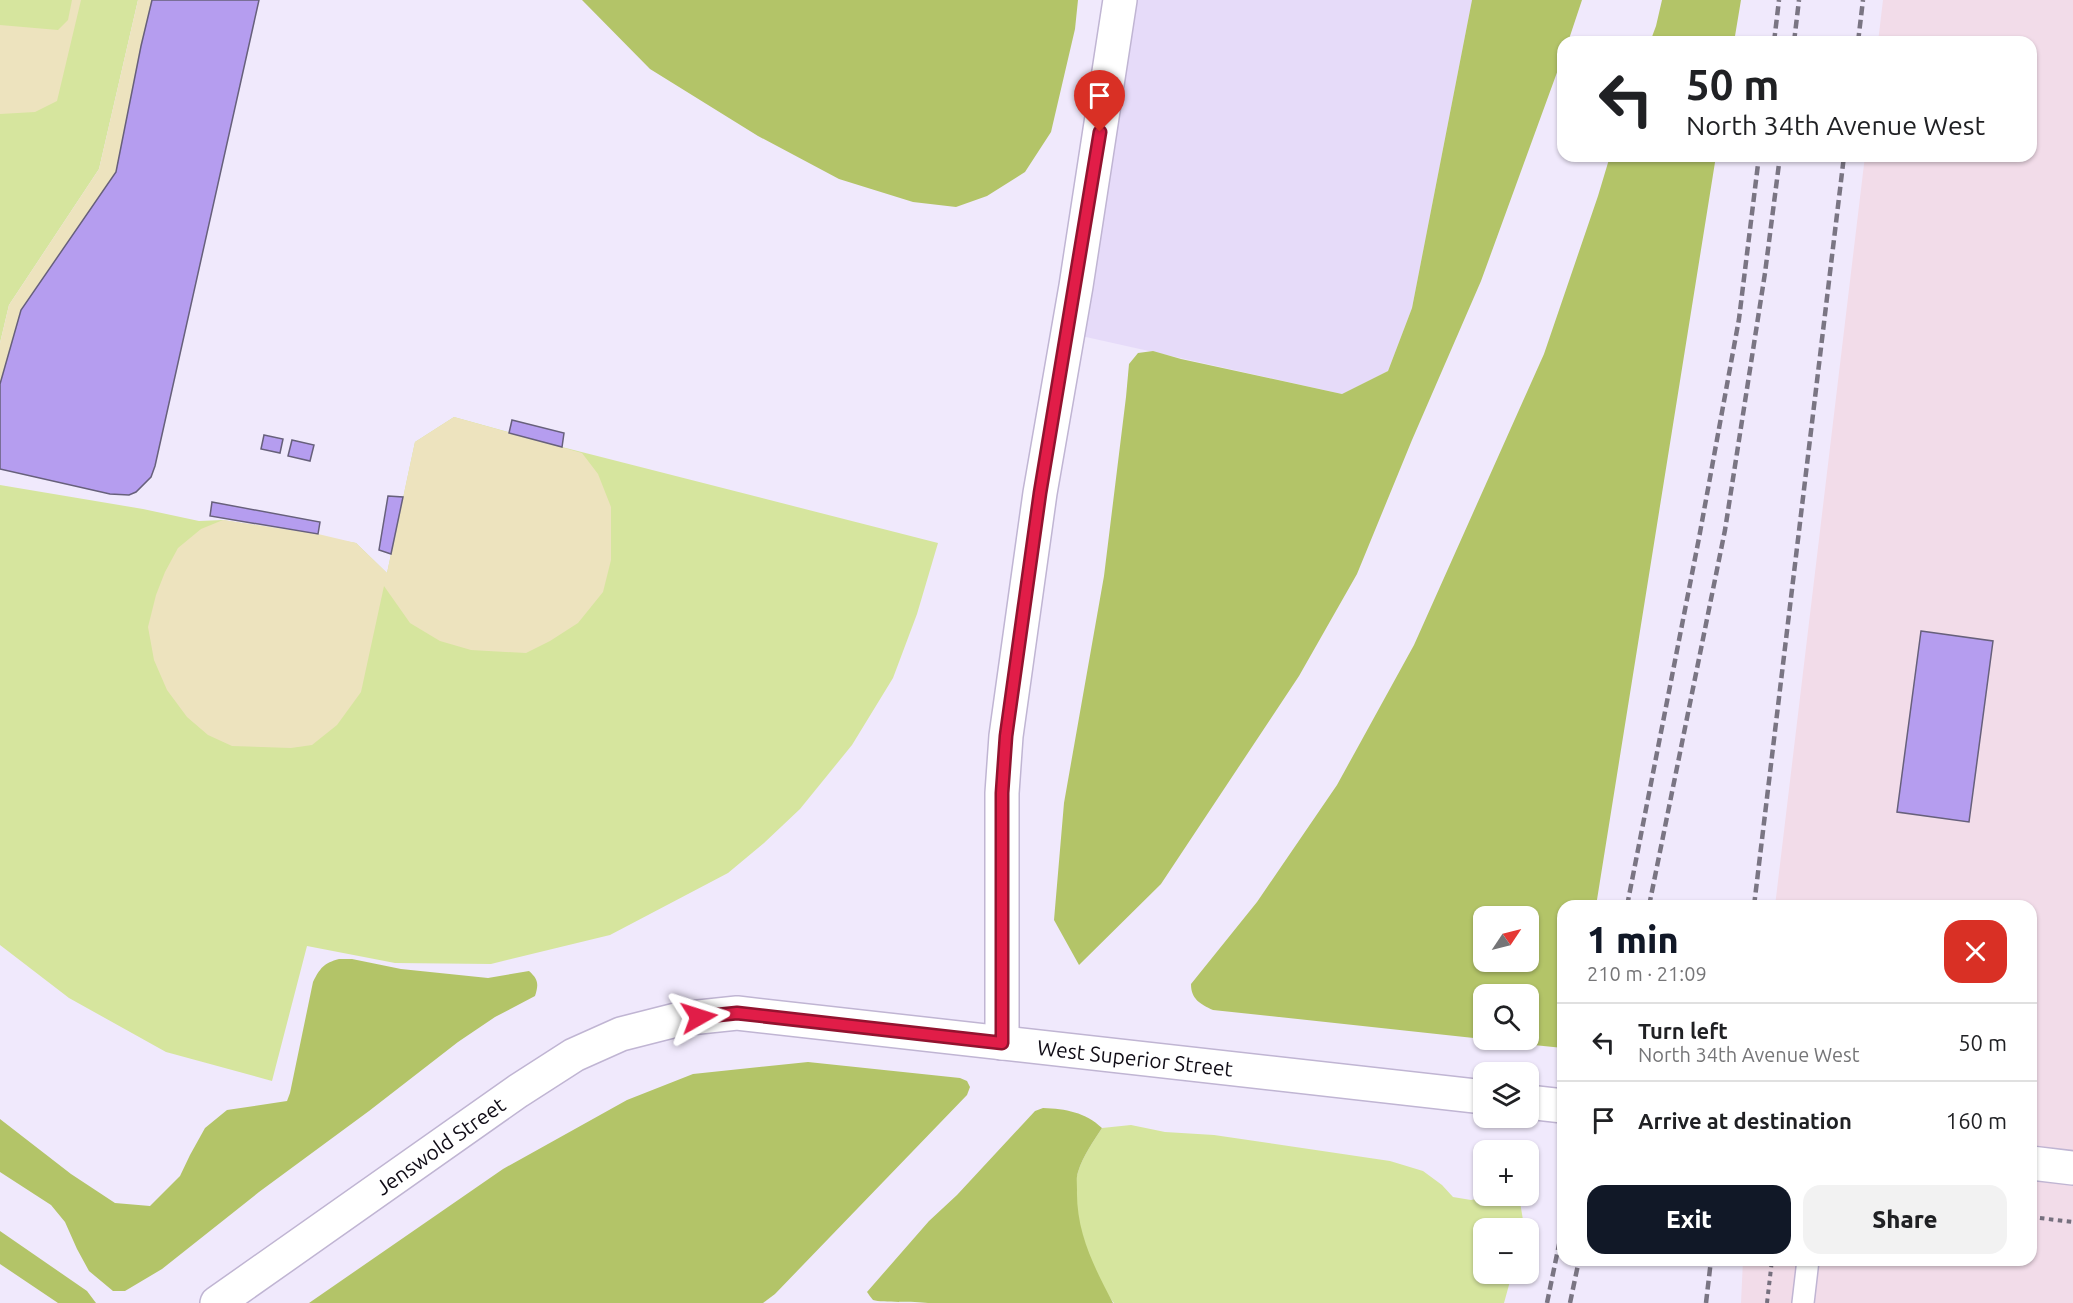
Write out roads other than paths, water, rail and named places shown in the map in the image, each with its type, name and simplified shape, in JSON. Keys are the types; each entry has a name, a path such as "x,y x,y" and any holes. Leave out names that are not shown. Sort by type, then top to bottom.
{"street":[{"path":"1002,1043 1002,793 1006,736 1040,493 1076,286 1120,0"},
{"name":"West Superior Street","path":"680,1019 737,1013 1473,1096"},
{"name":"Jenswold Street","path":"217,1303 574,1054 621,1034 680,1019"},
{"path":"1539,1103 1557,1105"},
{"path":"2037,1164 2073,1168"}],"lane":[{"path":"1803,1303 1807,1266"}],"railway":[{"path":"1775,36 1779,0"},
{"path":"1795,36 1799,0"},
{"path":"1859,36 1863,0"},
{"path":"1628,900 1739,319 1758,162"},
{"path":"1650,900 1725,530 1765,273 1779,162"},
{"path":"1755,900 1843,162"},
{"path":"1547,1303 1557,1254"},
{"path":"1570,1303 1578,1266"},
{"path":"1706,1303 1710,1266"}]}
